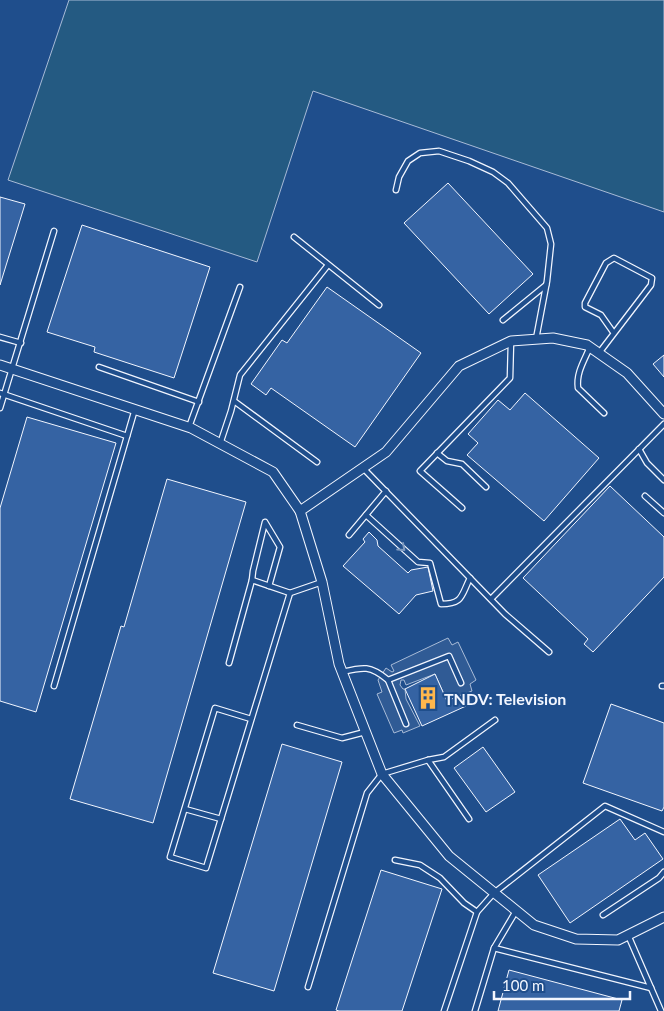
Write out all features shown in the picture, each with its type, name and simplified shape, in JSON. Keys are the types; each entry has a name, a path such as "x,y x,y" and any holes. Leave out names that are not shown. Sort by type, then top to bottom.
{"street":[{"path":"300,511 386,452 458,366 511,341 553,338 587,345 627,373 664,414"},
{"path":"0,365 189,427 273,472 300,511 322,582 338,664 382,774 449,856 534,925 576,939 618,940 664,918"}],"lane":[{"path":"396,190 399,176 408,161 420,153 439,151 469,161 493,172 508,182 547,228 551,244 536,339"},
{"path":"0,408 2,394 13,369 54,231"},
{"path":"294,237 379,305"},
{"path":"599,353 613,332 651,285 652,278 614,258 606,263 585,303 585,306 601,315 613,332"},
{"path":"220,444 240,375 328,265"},
{"path":"503,320 546,285"},
{"path":"189,427 240,287"},
{"path":"0,336 21,343"},
{"path":"462,508 420,472 510,378 511,341"},
{"path":"590,347 577,377 578,388 604,413"},
{"path":"99,367 199,402"},
{"path":"2,394 127,436"},
{"path":"234,401 317,462"},
{"path":"54,686 135,410"},
{"path":"491,600 664,424"},
{"path":"639,449 647,464 664,480"},
{"path":"438,453 447,461 462,464 486,487"},
{"path":"363,468 491,600 549,652"},
{"path":"349,536 386,491"},
{"path":"645,496 664,513"},
{"path":"366,515 418,562 430,563 441,604 454,604 460,599 470,578"},
{"path":"229,664 252,580 265,522 280,547 269,586"},
{"path":"252,580 290,594 322,582"},
{"path":"251,719 215,708 170,856 206,868 290,594"},
{"path":"388,680 448,656 461,683"},
{"path":"342,672 367,668 373,669 388,680 406,724"},
{"path":"308,987 367,793 382,774 444,757 495,720"},
{"path":"298,725 342,738 365,732"},
{"path":"428,760 469,819"},
{"path":"444,1011 478,912 494,893 605,806 664,832"},
{"path":"184,809 221,819"},
{"path":"395,860 420,865 440,878 464,903 478,912"},
{"path":"603,915 659,878 664,872"},
{"path":"475,1011 494,948 516,910"},
{"path":"628,935 661,1011"},
{"path":"494,948 651,988"}],"shaded area":[{"path":"69,0 664,0 664,212 313,91 257,262 8,180"},
{"path":"448,638 452,645 458,642 476,680 470,684 472,691 447,701 435,674 406,685 404,680 401,680 400,685 405,689 406,699 420,726 403,733 402,730 394,733 377,694 382,692 378,680 386,668 392,672 394,671 391,665"}],"building":[{"path":"448,183 533,274 489,314 404,223"},
{"path":"0,197 25,204 0,285"},
{"path":"82,225 210,267 174,378 94,352 95,347 47,332"},
{"path":"327,287 421,353 355,447 271,388 266,395 251,384 282,340 287,343"},
{"path":"664,355 664,377 653,364"},
{"path":"525,393 599,458 544,521 467,455 478,443 468,434 498,400 510,410"},
{"path":"27,417 116,443 36,712 0,701 0,508"},
{"path":"167,479 246,502 153,823 70,799 121,626 124,627"},
{"path":"610,486 664,537 664,577 593,652 584,644 588,639 523,578"},
{"path":"369,532 377,540 378,546 408,573 411,570 428,567 433,591 416,595 399,614 343,566 365,542 363,539"},
{"name":"TNDV: Television","path":"435,674 447,701 461,695 466,706 422,726 405,689"},
{"path":"611,704 664,723 664,807 662,811 583,783"},
{"path":"282,744 342,762 274,991 213,973"},
{"path":"483,747 515,792 486,812 454,768"},
{"path":"620,819 635,840 645,833 663,859 570,923 538,875"},
{"path":"381,870 442,889 402,1011 339,1011 336,1010"},
{"path":"509,970 622,1000 619,1011 498,1011"}],"place":[{"name":"TNDV: Television","path":"428,698"}]}
